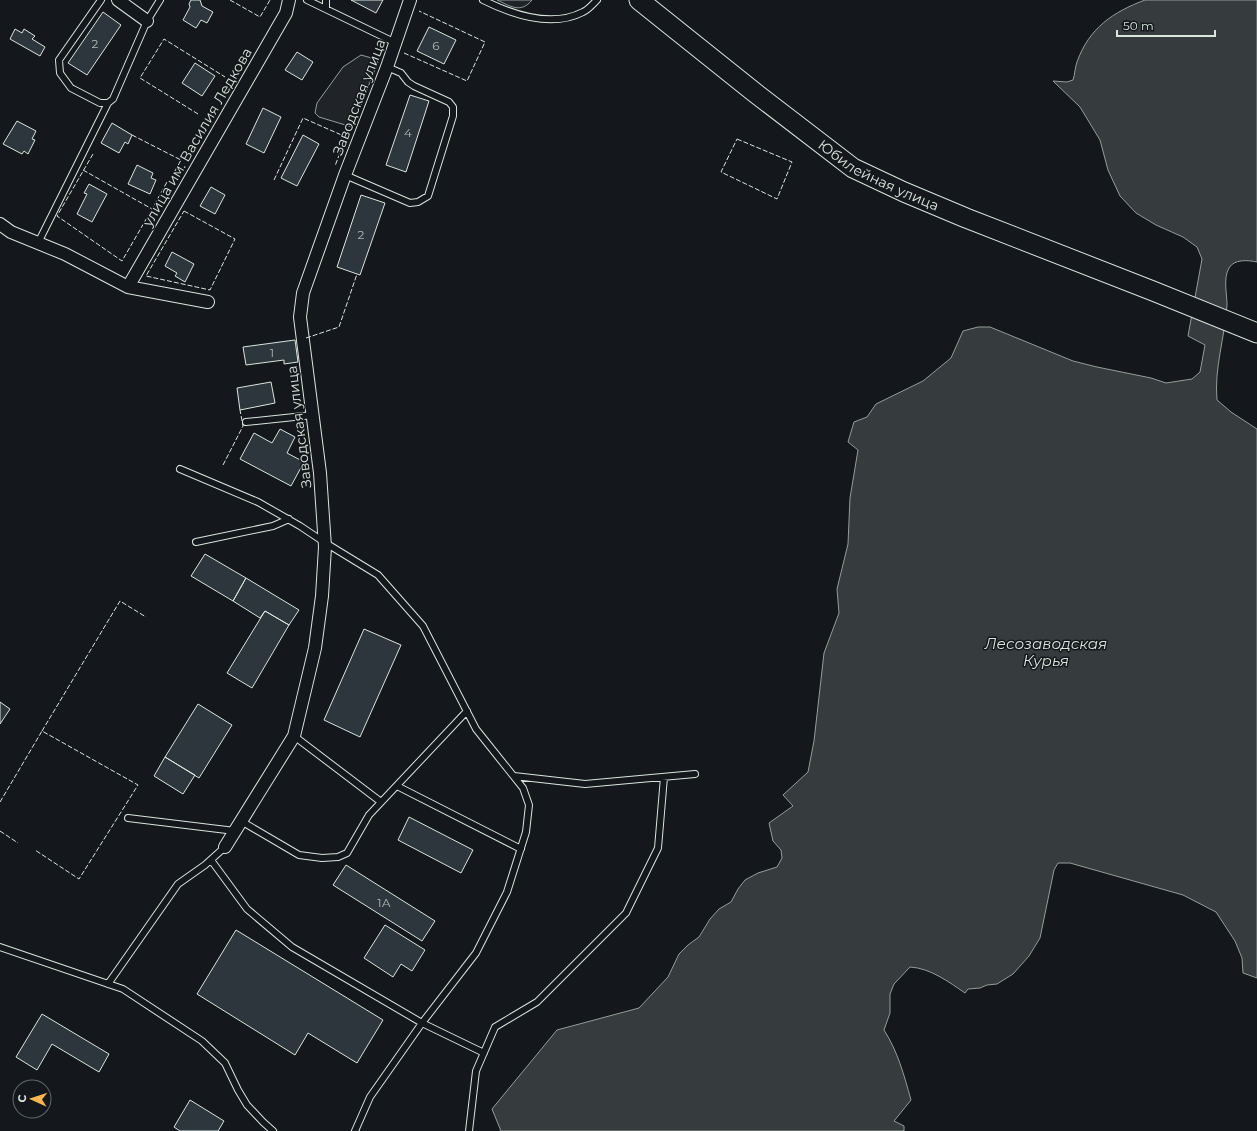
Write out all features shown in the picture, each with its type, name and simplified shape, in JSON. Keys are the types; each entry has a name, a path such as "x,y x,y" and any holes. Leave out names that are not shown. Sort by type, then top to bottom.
{"main road":[{"name":"Юбилейная улица","path":"639,0 754,92 853,168 904,192 966,218 1153,290 1254,331"}],"street":[{"path":"118,0 147,21"},
{"name":"улица им. Василия Ледкова","path":"128,287 286,12 289,0"},
{"name":"Заводская улица","path":"225,847 294,736 315,648 322,596 324,542 320,473 301,323 303,294 345,175 396,43 410,0"},
{"path":"0,224 11,232 65,254 128,287 208,302"}],"lane":[{"path":"101,0 59,60 60,73 71,88 100,103 108,103"},
{"path":"38,243 108,103 113,99 147,21 160,0"},
{"path":"307,0 396,43"},
{"path":"326,0 326,9"},
{"path":"483,0 519,14 545,20 565,19 572,17 585,12 597,0"},
{"path":"345,175 410,203 418,202 428,196 453,116 453,107 449,102 414,86 408,82 401,73 387,67"},
{"path":"246,422 313,415"},
{"path":"180,469 258,502 289,519 378,575 423,626 476,729 523,788 529,805 526,832 507,892 476,953 422,1023 370,1097 355,1131"},
{"path":"196,542 273,526 289,519"},
{"path":"128,818 238,826 299,855 322,858 338,857 347,853 369,815 467,711"},
{"path":"294,736 381,802"},
{"path":"514,776 585,784 695,774"},
{"path":"469,1131 476,1071 495,1027 537,1002 626,913 658,848 664,777"},
{"path":"397,786 521,849"},
{"path":"108,984 178,884 225,847"},
{"path":"210,860 247,909 292,947 422,1023 484,1053"},
{"path":"0,947 123,989 202,1041 225,1063 238,1090 263,1122 273,1131"}],"shaded area":[{"path":"497,0 532,0 524,7 515,8"},
{"path":"361,55 375,59 378,62 352,127 319,117 315,113 317,103 343,67"}],"water":[{"name":"Лесозаводская Курья","path":"1145,0 1257,0 1257,262 1246,261 1234,263 1227,272 1227,305 1216,388 1217,400 1231,412 1257,429 1257,978 1243,973 1242,958 1235,941 1216,912 1183,895 1070,863 1058,863 1054,870 1040,938 1029,956 1013,974 997,984 968,989 965,993 946,980 932,973 910,967 894,984 890,994 890,1013 884,1030 897,1055 911,1100 894,1121 904,1126 904,1131 501,1131 492,1109 557,1030 639,1008 668,977 679,954 699,937 710,919 719,909 731,902 745,880 758,873 777,867 782,858 781,850 773,841 769,823 793,806 783,795 808,772 814,741 824,653 839,613 837,589 848,544 850,498 858,450 848,442 854,422 867,417 876,404 923,381 951,358 963,331 978,327 990,327 1073,361 1151,378 1166,383 1192,379 1200,372 1205,345 1188,336 1202,259 1197,247 1183,237 1156,225 1136,213 1120,196 1108,170 1100,140 1080,107 1053,81 1067,82 1073,80 1076,64 1082,50 1095,31 1113,16"}],"building":[{"path":"191,0 200,0 202,6 213,12 207,23 201,20 196,28 183,20 190,7 189,4"},
{"path":"351,0 383,0 376,13"},
{"path":"103,12 121,25 87,75 68,63"},
{"path":"429,27 456,40 444,64 417,51"},
{"path":"15,29 22,33 24,29 35,36 32,39 45,47 40,56 10,39"},
{"path":"297,52 313,62 302,80 285,70"},
{"path":"195,63 215,76 202,96 182,83"},
{"path":"410,95 429,101 406,172 386,165"},
{"path":"263,108 281,117 264,153 246,144"},
{"path":"17,121 36,131 32,139 35,140 28,154 24,151 22,154 3,144"},
{"path":"112,123 132,135 128,144 125,142 119,153 101,143"},
{"path":"303,135 319,144 297,186 281,178"},
{"path":"137,165 153,173 151,178 156,180 150,194 128,184"},
{"path":"89,184 107,194 92,222 77,214 87,194 84,193"},
{"path":"211,187 225,195 215,214 200,206"},
{"path":"361,195 385,203 360,275 337,267"},
{"path":"172,252 194,264 185,282 175,276 177,273 165,266"},
{"path":"295,340 298,362 284,364 284,360 246,365 243,347"},
{"path":"271,382 275,403 240,410 237,388"},
{"path":"280,429 295,437 287,453 304,462 291,486 240,459 254,433 272,443"},
{"path":"205,554 246,578 233,601 191,576"},
{"path":"246,578 299,610 289,625 265,611 260,618 233,601"},
{"path":"265,611 289,625 252,688 227,673"},
{"path":"364,629 401,645 360,737 324,720"},
{"path":"0,702 10,709 0,724"},
{"path":"198,704 232,725 199,778 165,757"},
{"path":"165,757 195,775 183,794 154,776"},
{"path":"409,817 473,850 461,873 398,840"},
{"path":"346,865 435,921 422,941 333,885"},
{"path":"385,925 425,950 412,971 401,964 393,977 364,958"},
{"path":"236,930 383,1020 357,1063 308,1033 295,1055 197,994"},
{"path":"42,1014 109,1054 99,1072 52,1044 37,1070 16,1057"},
{"path":"190,1100 224,1121 218,1131 180,1131 174,1127"}],"fence":[{"path":"230,0 260,17 270,0"},
{"path":"404,53 467,81 485,42 419,11"},
{"path":"198,114 140,78 164,39 225,77"},
{"path":"274,180 303,118 346,137 335,166"},
{"path":"132,135 181,160 175,171"},
{"path":"737,139 792,162 777,199 721,172 737,139"},
{"path":"93,154 57,216 122,261 152,209"},
{"path":"83,170 152,209 167,182"},
{"path":"184,211 235,239 210,290 146,276 184,211"},
{"path":"306,338 339,327 357,274"},
{"path":"223,465 243,426 240,410"},
{"path":"42,731 120,601 146,617"},
{"path":"0,802 42,731 138,785 79,879 35,850"},
{"path":"0,831 18,843"}]}
